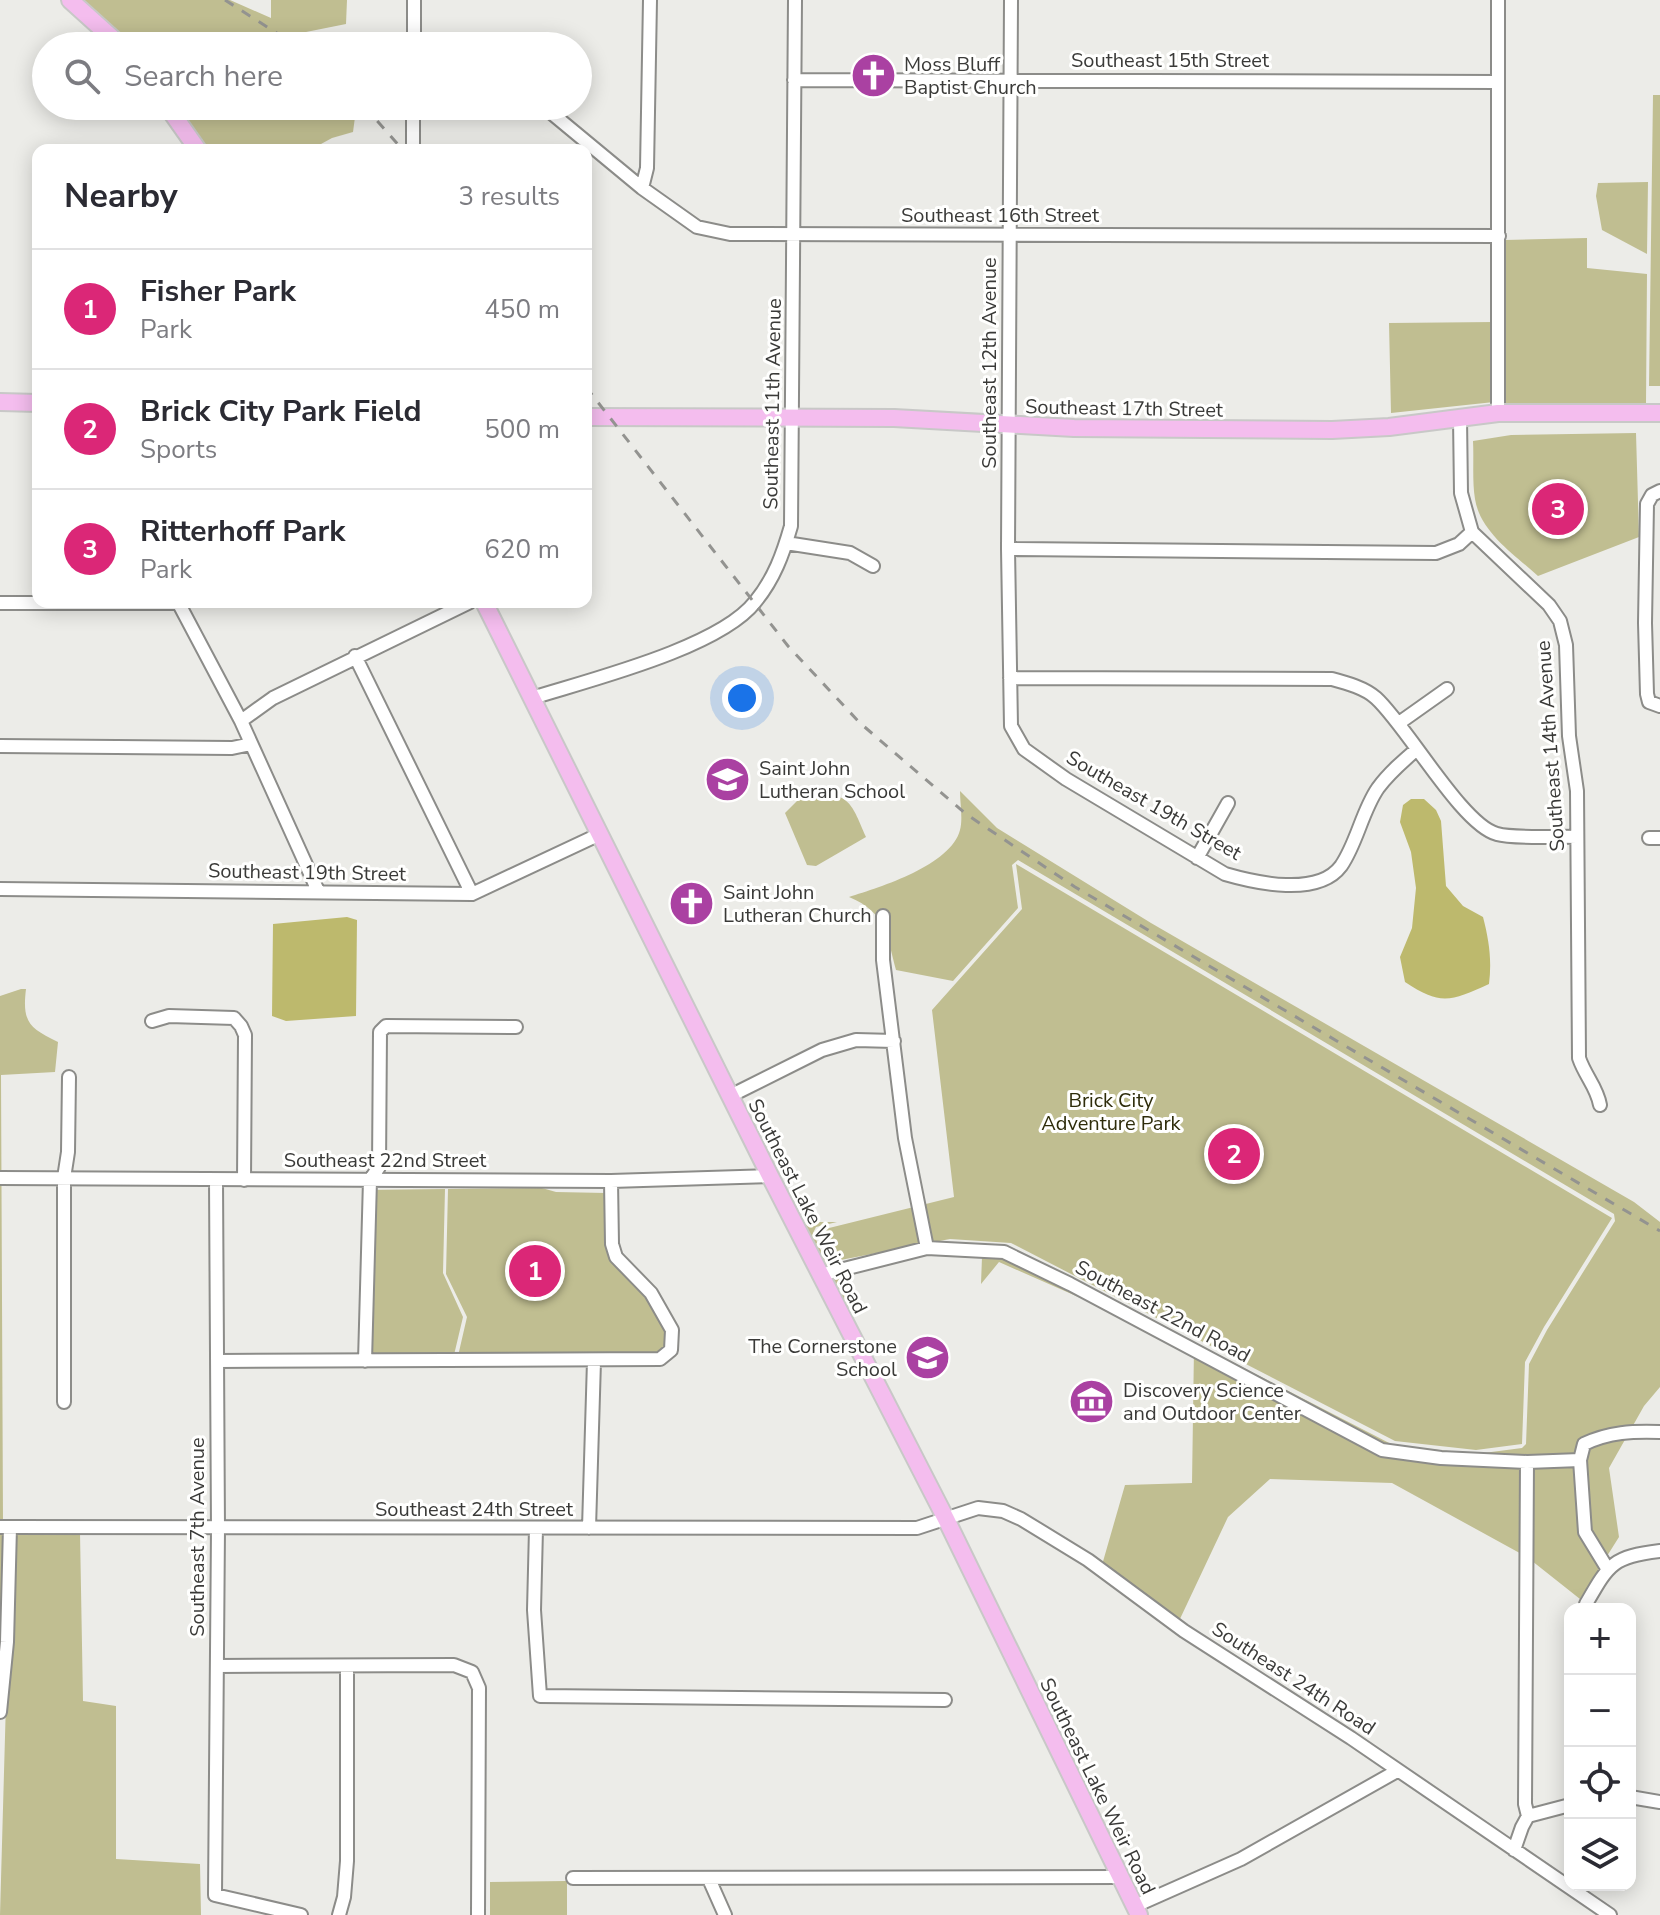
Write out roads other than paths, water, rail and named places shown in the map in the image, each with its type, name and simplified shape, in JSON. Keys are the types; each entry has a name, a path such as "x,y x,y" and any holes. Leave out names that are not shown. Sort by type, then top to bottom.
{"main road":[{"path":"70,0 105,32"},
{"path":"177,120 194,144"},
{"path":"0,402 32,403"},
{"name":"Southeast 17th Street","path":"592,417 894,418 1009,426 1332,430 1389,427 1498,413 1660,413"},
{"name":"Southeast Lake Weir Road","path":"487,608 770,1176 946,1519 1137,1910"}],"street":[{"path":"414,0 414,32"},
{"path":"642,188 647,168 650,0"},
{"name":"Southeast 11th Avenue","path":"532,698 657,658 732,624 754,604 780,565 791,526 795,0"},
{"name":"Southeast 12th Avenue","path":"1010,678 1011,0"},
{"path":"1498,0 1498,413"},
{"name":"Southeast 15th Street","path":"794,80 1498,82"},
{"path":"413,120 413,144"},
{"name":"Southeast 16th Street","path":"560,120 589,144"},
{"name":"Southeast 16th Street","path":"592,147 642,188 697,227 730,234 1499,236"},
{"path":"1008,549 1436,553 1459,544 1472,532 1461,493 1460,418"},
{"path":"1660,491 1652,495 1647,504 1645,623 1647,694 1649,702 1660,706"},
{"name":"Southeast 14th Avenue","path":"1472,532 1549,605 1560,621 1566,645 1569,736 1577,791 1579,1058 1584,1072 1598,1090 1600,1105"},
{"path":"786,543 850,553 873,566"},
{"path":"0,603 32,603"},
{"path":"182,608 241,721 318,891"},
{"path":"241,721 273,698 457,608"},
{"path":"355,656 472,894"},
{"path":"1010,678 1332,679 1374,696 1399,723 1478,825 1498,834 1577,837"},
{"name":"Southeast 19th Street","path":"1010,678 1011,726 1024,749 1066,779 1197,858 1225,874 1252,882 1304,885 1325,880 1340,866 1377,790 1417,749"},
{"path":"1399,723 1447,689"},
{"path":"0,746 232,748 251,744"},
{"path":"1197,858 1228,803"},
{"name":"Southeast 19th Street","path":"0,889 472,894 600,834"},
{"path":"883,916 883,960 905,1138 927,1248"},
{"path":"152,1021 169,1016 234,1018 241,1026 245,1035 244,1180"},
{"path":"365,1361 370,1180 379,1167 380,1032 386,1026 516,1027"},
{"path":"730,1096 822,1050 856,1040 894,1041"},
{"path":"64,1402 64,1178 68,1152 69,1077"},
{"name":"Southeast 22nd Street","path":"0,1178 611,1181 770,1176"},
{"name":"Southeast 7th Avenue","path":"216,1180 218,1529 215,1895 301,1915"},
{"path":"217,1361 660,1359 671,1350 672,1330 651,1293 616,1257 612,1244 611,1181"},
{"name":"Southeast 22nd Road","path":"820,1275 927,1248 1004,1252 1382,1450 1441,1458 1527,1462 1580,1460"},
{"path":"589,1528 594,1361"},
{"path":"1607,1568 1585,1532 1580,1460 1584,1444 1597,1437 1628,1431 1660,1432"},
{"path":"1514,1850 1528,1816 1525,1804 1527,1462"},
{"name":"Southeast 24th Road","path":"946,1519 978,1508 1003,1511 1021,1519 1088,1560 1184,1631 1610,1915"},
{"name":"Southeast 24th Street","path":"5,1527 917,1528 946,1519"},
{"path":"0,1712 7,1642 5,1527"},
{"path":"536,1529 534,1610 540,1696 945,1700"},
{"path":"1587,1603 1607,1568 1635,1554 1660,1551"},
{"path":"217,1666 454,1665 472,1672 479,1688 478,1915"},
{"path":"339,1915 347,1861 347,1666"},
{"path":"1137,1910 1241,1859 1397,1771"},
{"path":"1636,1798 1660,1802"},
{"path":"1528,1816 1564,1807"},
{"path":"573,1878 1120,1877"},
{"path":"709,1879 725,1915"}],"railway":[{"path":"225,0 275,32"},
{"path":"376,120 398,144"},
{"path":"592,395 788,646 860,723 966,814 1075,887 1660,1231"}],"place":[{"name":"Moss Bluff Baptist Church","path":"873,76"},
{"name":"Ritterhoff Park","path":"1558,509"},
{"name":"Saint John Lutheran School","path":"728,779"},
{"name":"Saint John Lutheran Church","path":"692,903"},
{"name":"Brick City Park Field","path":"1234,1154"},
{"name":"Fisher Park","path":"535,1271"},
{"name":"The Cornerstone School","path":"928,1357"},
{"name":"Discovery Science and Outdoor Center","path":"1092,1402"}],"park label":[{"name":"Brick City Adventure Park","path":"1111,1112"}]}
